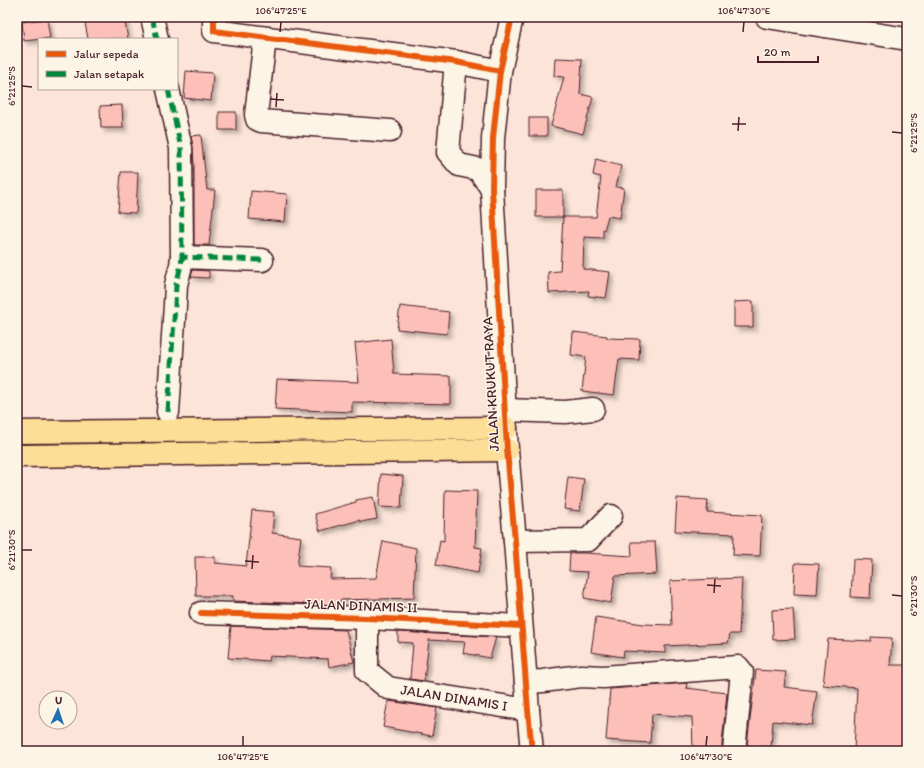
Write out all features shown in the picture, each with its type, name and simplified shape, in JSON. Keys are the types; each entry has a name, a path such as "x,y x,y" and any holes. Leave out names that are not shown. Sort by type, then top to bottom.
{"highway":[{"path":"17,432 510,416"},
{"path":"17,456 507,450"}],"street":[{"path":"152,17 157,38"},
{"path":"214,17 214,31 456,62 500,71"},
{"name":"JALAN KRUKUT RAYA","path":"512,17 500,71 493,138 492,189 510,416 507,450 521,626 535,682 528,710 532,751"},
{"path":"767,17 854,24 907,39"},
{"path":"265,38 256,115 257,119 261,121 390,131"},
{"path":"456,62 448,152 459,165 478,169 492,189"},
{"path":"168,90 181,148 182,257 176,285 168,412"},
{"path":"182,257 262,260"},
{"path":"510,416 593,409"},
{"path":"515,541 588,540 611,516"},
{"name":"JALAN DINAMIS II","path":"201,613 367,618 521,626"},
{"name":"JALAN DINAMIS I","path":"367,618 367,672 388,688 528,710"},
{"path":"535,682 581,676 603,677 738,667 742,672 734,751"}],"building":[{"path":"84,17 124,17 128,38 88,38"},
{"path":"47,19 50,38 38,38 38,39 24,41 22,22"},
{"path":"555,58 582,59 580,94 593,97 583,134 551,126 564,77 554,76"},
{"path":"186,71 213,73 211,101 184,98"},
{"path":"122,105 123,128 101,128 100,106"},
{"path":"219,112 236,112 236,130 219,130"},
{"path":"529,118 547,118 547,136 529,136"},
{"path":"201,135 207,190 215,190 209,245 194,245 194,165 191,136"},
{"path":"596,159 621,166 616,187 624,188 620,218 608,216 604,230 603,229 603,238 584,237 583,269 610,272 606,298 588,296 589,291 549,293 548,272 560,271 563,217 596,217 601,177 593,175"},
{"path":"121,172 138,172 136,213 118,212"},
{"path":"536,190 563,190 563,217 536,217"},
{"path":"251,191 287,194 285,222 249,219"},
{"path":"193,270 209,271 209,278 191,277"},
{"path":"753,301 753,327 734,327 734,302"},
{"path":"400,306 449,312 447,334 397,329"},
{"path":"573,332 607,336 607,338 640,339 639,360 619,359 614,395 582,391 586,357 571,355"},
{"path":"391,339 394,374 451,376 451,404 352,402 352,412 275,409 277,379 359,382 355,343"},
{"path":"381,474 403,476 401,508 379,507"},
{"path":"568,477 584,479 580,511 564,509"},
{"path":"445,490 477,491 475,547 482,548 478,573 436,565 440,540 444,541"},
{"path":"373,497 377,519 360,522 360,520 320,531 315,514 356,502 356,500"},
{"path":"677,498 708,500 707,512 762,515 760,556 733,555 734,534 675,531"},
{"path":"252,510 274,512 272,533 301,537 297,566 331,568 330,579 376,578 383,541 416,548 414,598 340,600 341,605 233,601 233,596 196,596 195,557 215,557 215,563 246,566"},
{"path":"631,542 655,542 657,574 615,576 611,603 584,598 588,572 569,571 570,553 632,556"},
{"path":"853,559 872,560 870,598 851,597"},
{"path":"795,563 819,564 817,595 794,594"},
{"path":"742,578 739,634 730,634 728,643 665,646 665,653 624,651 623,657 591,652 596,617 643,624 672,625 670,581"},
{"path":"793,609 795,639 773,640 772,610"},
{"path":"231,626 346,630 354,662 329,667 328,659 270,656 269,661 228,658"},
{"path":"398,632 496,637 490,658 463,653 465,642 429,640 424,681 410,679 413,643 398,642"},
{"path":"871,637 892,638 890,665 907,665 907,751 854,751 857,688 823,685 828,639 871,641"},
{"path":"756,670 786,672 784,687 817,691 812,725 773,721 771,747 747,745"},
{"path":"687,683 686,688 727,693 722,751 693,751 692,717 652,714 650,743 606,740 610,689"},
{"path":"388,701 437,708 432,736 383,727"}],"marked path":[{"path":"152,17 157,38"},
{"path":"168,90 181,148 182,257 262,260"},
{"path":"168,412 176,285 182,257"}],"cycle path":[{"path":"214,17 214,31 456,62 500,71"},
{"path":"512,17 500,71 493,138 492,189 507,450 532,751"},
{"path":"201,613 367,618 521,626"}]}
